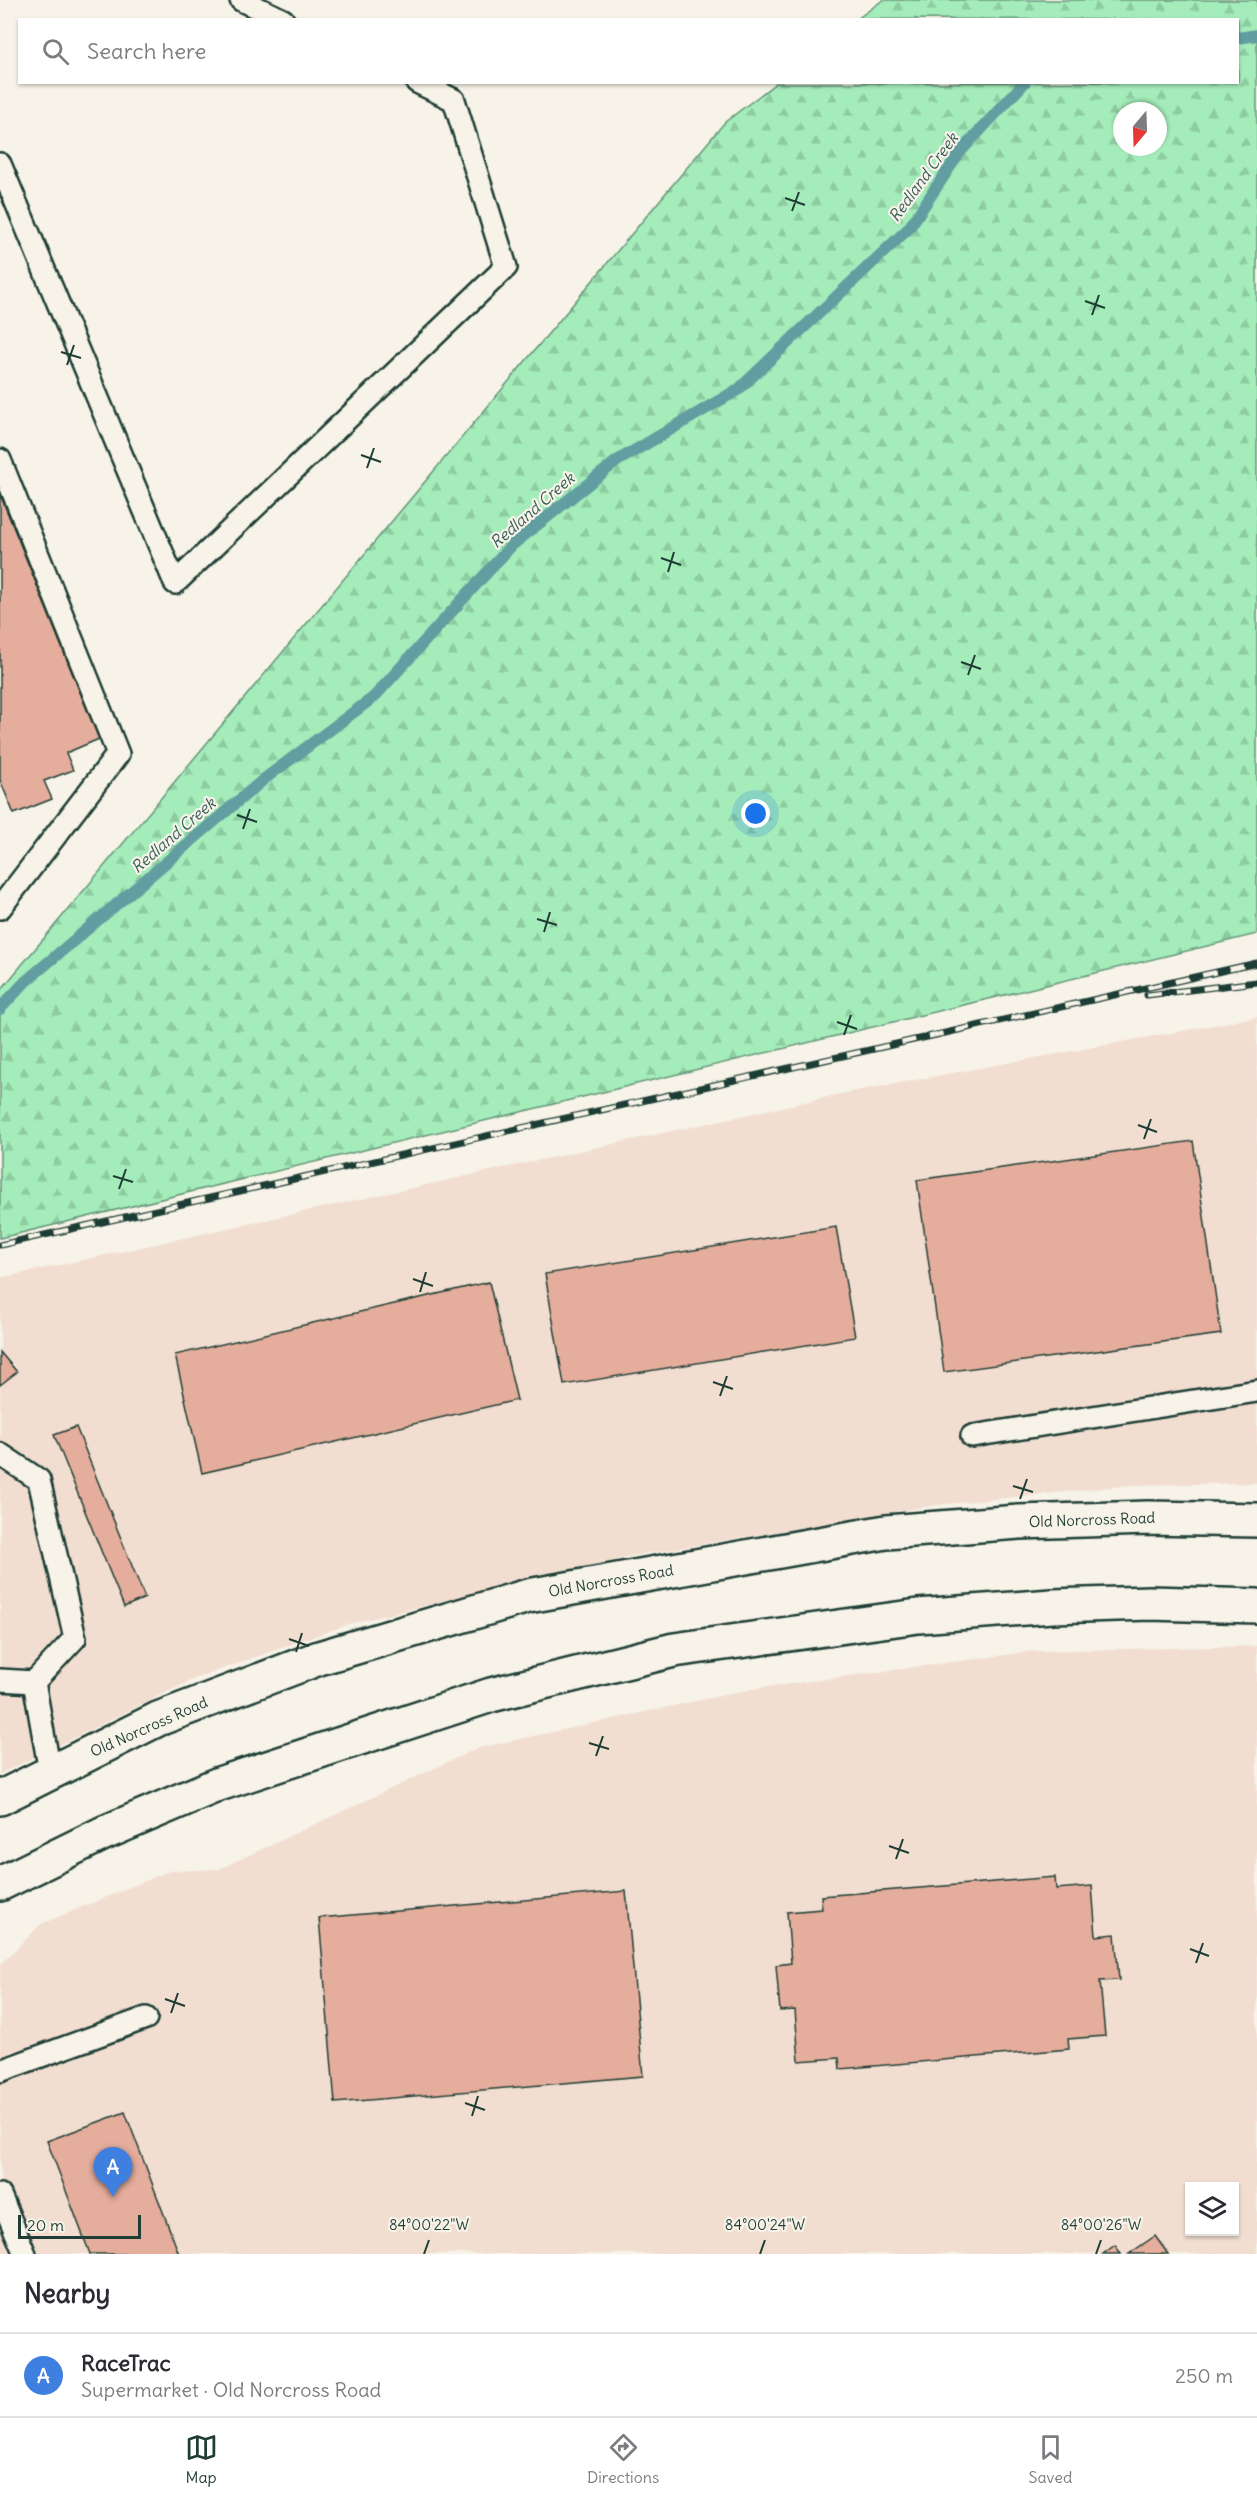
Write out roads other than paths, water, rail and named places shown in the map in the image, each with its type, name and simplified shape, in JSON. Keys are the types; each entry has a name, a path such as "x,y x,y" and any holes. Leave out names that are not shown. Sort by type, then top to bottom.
{"main road":[{"name":"Old Norcross Road","path":"0,1798 158,1719 318,1658 528,1596 886,1532 1019,1522 1148,1518 1257,1520"},
{"path":"0,1884 104,1833 219,1784 491,1695 674,1650 918,1616 1052,1606 1150,1603 1257,1606"}],"lane":[{"path":"241,0 279,18"},
{"path":"0,164 175,583 506,267 454,100 421,84"},
{"path":"0,460 118,754 0,908"},
{"path":"972,1436 1257,1390"},
{"path":"0,1454 39,1480 75,1638 34,1682"},
{"path":"0,1680 34,1682"},
{"path":"34,1682 50,1772"},
{"path":"0,2072 146,2018"},
{"path":"0,2195 25,2254"}],"waterway":[{"name":"Redland Creek","path":"1239,38 1257,35"},
{"name":"Redland Creek","path":"0,1009 25,982 263,780 374,697 512,545 617,461 739,389 909,228 960,152 1023,84"}],"railway":[{"path":"0,1245 1257,963"},
{"path":"1147,995 1257,982"}],"place":[{"name":"RaceTrac","path":"113,2197"}]}
